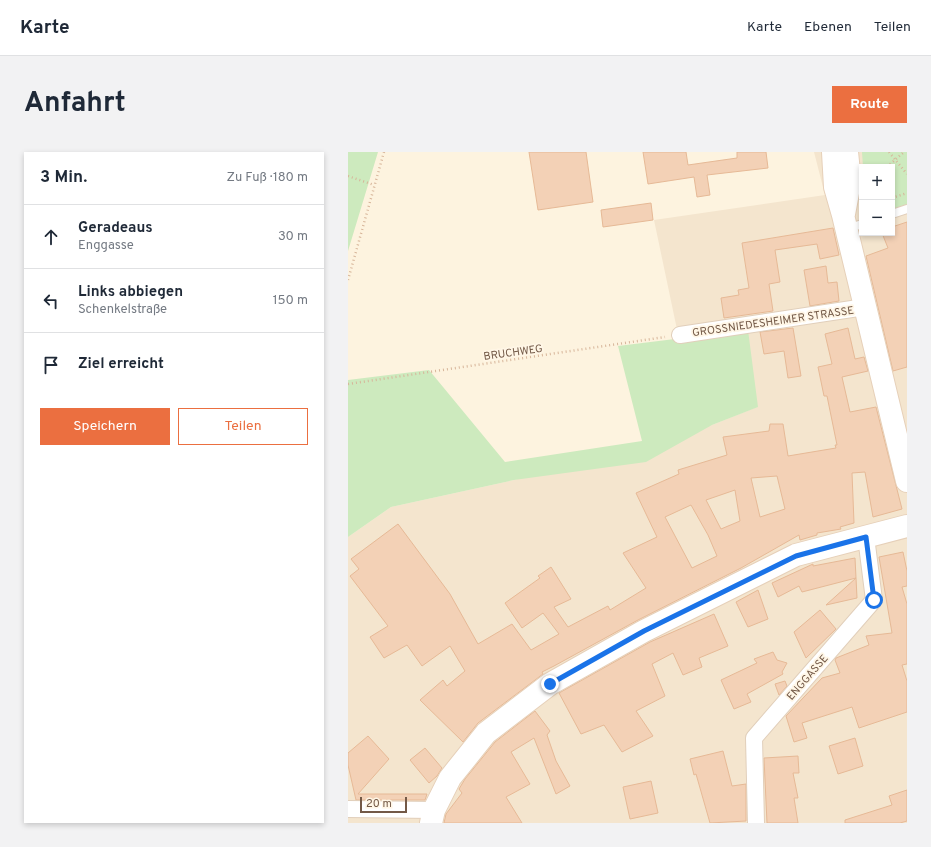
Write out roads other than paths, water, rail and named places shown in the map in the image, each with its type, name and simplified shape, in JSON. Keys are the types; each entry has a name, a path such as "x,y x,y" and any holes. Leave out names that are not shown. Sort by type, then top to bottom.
{"street":[{"name":"GROSSNIEDESHEIMER STRASSE","path":"833,152 835,187 851,223"},
{"name":"GROSSNIEDESHEIMER STRASSE","path":"847,152 850,182 851,223 865,307 907,481"},
{"name":"GROSSNIEDESHEIMER STRASSE","path":"680,335 865,307"},
{"path":"348,810 433,817 450,778 486,733 550,684 644,631 796,556 907,526"},
{"name":"ENGGASSE","path":"756,823 754,738 874,600 866,537"}],"lane":[{"path":"895,213 907,209"}]}
